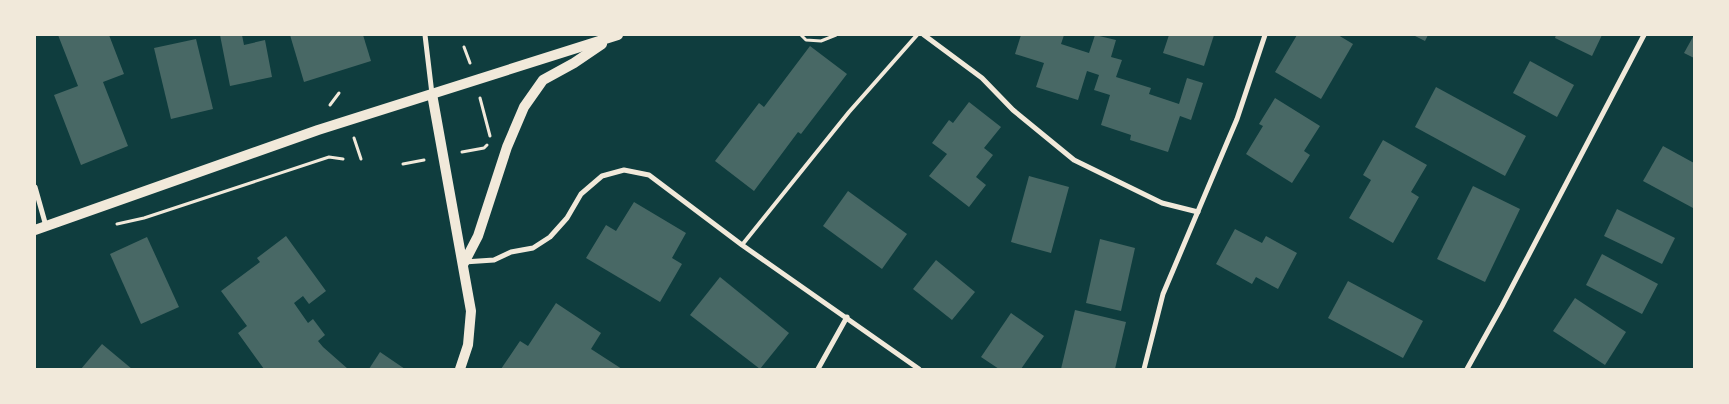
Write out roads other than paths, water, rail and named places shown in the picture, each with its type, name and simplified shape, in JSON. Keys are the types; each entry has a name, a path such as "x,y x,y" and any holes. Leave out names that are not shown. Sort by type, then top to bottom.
{"main road":[{"path":"35,230 318,130 614,37"},
{"path":"464,262 478,236 507,147 524,107 543,80 574,63 614,37"},
{"path":"432,94 464,262 471,311 468,345 460,369"}],"street":[{"path":"425,35 432,94"},
{"path":"924,35 982,78 1012,110 1074,160 1162,204 1198,212"},
{"path":"1144,369 1163,294 1237,119 1265,35"},
{"path":"1467,369 1644,35"},
{"path":"464,262 494,260 511,252 533,248 550,237 567,218 582,194 602,176 624,170 649,175 742,245 919,369"},
{"path":"35,187 46,226"},
{"path":"818,369 847,317"}],"lane":[{"path":"742,245 849,112 917,35"}]}
